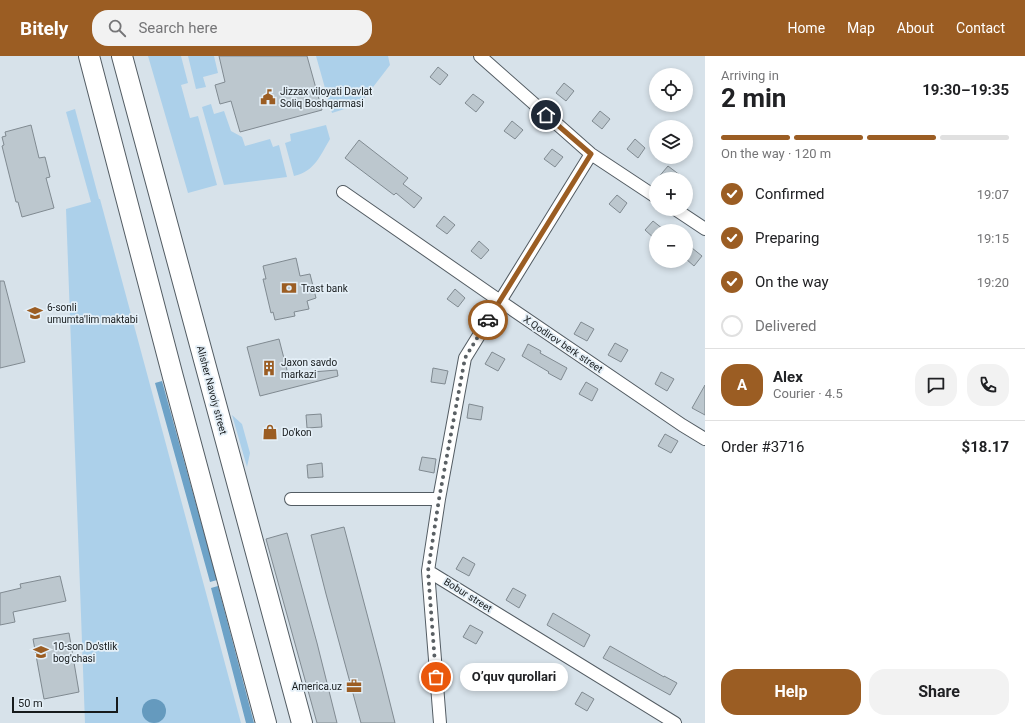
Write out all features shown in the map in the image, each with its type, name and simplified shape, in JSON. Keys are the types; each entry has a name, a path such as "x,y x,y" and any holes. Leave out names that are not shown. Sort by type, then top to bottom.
{"main road":[{"path":"88,56 172,377 266,723"},
{"name":"Alisher Navoiy street","path":"122,56 302,723"}],"street":[{"path":"480,56 591,154 649,192"},
{"path":"440,723 428,571 439,499 465,358 591,154"},
{"name":"X.Qodirov berk street","path":"343,192 500,301 682,425 705,439"},
{"path":"686,216 705,229"},
{"path":"291,499 439,499"},
{"name":"Bobur street","path":"428,571 675,723"}],"shaded area":[{"path":"148,56 181,56 188,83 181,85 190,118 198,116 217,185 188,193"},
{"path":"188,56 214,56 218,73 203,77 206,87 196,89"},
{"path":"316,56 388,56 390,65 360,104 332,113"},
{"path":"211,104 214,114 224,111 231,131 242,137 245,146 270,139 273,147 279,145 287,177 224,185 202,107"},
{"path":"75,109 241,723 85,723 66,209 91,202 66,112"},
{"path":"326,125 330,139 320,157 312,167 301,174 294,176 285,143 291,141 290,134"},
{"path":"162,381 217,580 210,582 155,383"},
{"path":"232,415 242,424 250,453 247,467"},
{"path":"218,586 254,723 246,723 211,588"},
{"path":"154,699 163,702 166,711 163,720 154,723 145,720 142,711 145,702"}],"building":[{"name":"Jizzax viloyati Davlat Soliq Boshqarmasi","path":"219,56 307,56 322,110 240,132 231,101 220,104 215,85 225,82"},
{"path":"438,67 448,75 440,85 430,77"},
{"path":"564,83 574,91 566,101 556,93"},
{"path":"473,94 484,102 476,112 465,103"},
{"path":"600,111 610,119 602,129 592,121"},
{"path":"512,121 523,130 515,139 504,131"},
{"path":"31,125 39,158 45,157 50,177 46,178 54,208 22,217 18,202 16,202 2,146 4,145 2,137 6,136 5,132"},
{"path":"635,139 645,148 638,158 627,149"},
{"path":"359,140 408,178 403,184 422,198 414,208 396,193 394,195 345,158"},
{"path":"552,149 563,157 555,167 544,159"},
{"path":"668,166 676,172 663,172"},
{"path":"617,195 627,203 620,213 609,204"},
{"path":"444,216 455,225 447,234 436,226"},
{"path":"649,226 649,234 645,230"},
{"path":"479,241 489,250 481,259 471,251"},
{"path":"693,249 702,256 694,266 693,265"},
{"name":"Trast bank","path":"296,258 300,276 310,274 316,298 307,301 309,309 294,312 295,316 275,320 273,312 271,313 263,279 266,279 263,266"},
{"path":"0,281 4,281 25,362 0,368"},
{"path":"455,289 465,298 458,307 447,299"},
{"path":"581,322 594,329 587,341 574,334"},
{"name":"Jaxon savdo markazi","path":"279,339 288,374 337,370 338,376 260,396 247,347"},
{"path":"615,343 628,350 621,362 608,355"},
{"path":"528,344 541,351 540,353 567,368 561,380 522,356"},
{"path":"492,352 505,359 498,371 485,364"},
{"path":"433,368 448,371 445,384 431,382"},
{"path":"661,372 674,379 667,391 655,384"},
{"path":"586,382 598,389 592,401 579,394"},
{"path":"705,385 705,415 692,408"},
{"path":"469,404 483,407 481,420 467,418"},
{"path":"321,414 322,427 307,428 306,415"},
{"path":"665,434 678,441 671,453 658,446"},
{"path":"422,457 436,459 434,473 419,470"},
{"path":"322,463 323,477 308,478 307,465"},
{"path":"344,527 395,723 361,723 326,594 311,535"},
{"path":"287,533 337,723 317,723 266,539"},
{"path":"463,557 475,564 469,576 456,569"},
{"path":"60,576 66,601 13,612 15,622 0,625 0,593 21,588 20,584"},
{"path":"513,588 526,595 519,608 506,600"},
{"path":"553,613 590,635 584,647 547,625"},
{"path":"470,625 483,632 476,644 463,637"},
{"path":"69,633 79,692 44,699 33,639"},
{"path":"610,646 677,683 670,695 603,658"},
{"path":"535,664 547,671 540,683 528,676"},
{"path":"582,692 594,699 587,711 575,704"}],"way so far":[{"path":"436,677 428,571 439,499 465,358 488,320"}],"place":[{"name":"Jizzax viloyati Davlat Soliq Boshqarmasi","path":"268,97"},
{"name":"Trast bank","path":"289,288"},
{"name":"6-sonli umumta'lim maktabi","path":"35,313"},
{"name":"Jaxon savdo markazi","path":"269,368"},
{"name":"Do'kon","path":"270,432"},
{"name":"10-son Do'stlik bog'chasi","path":"41,652"},
{"name":"O’quv qurollari","path":"436,677"},
{"name":"America.uz","path":"354,686"}],"route":[{"path":"488,320 591,154 546,115"}]}
